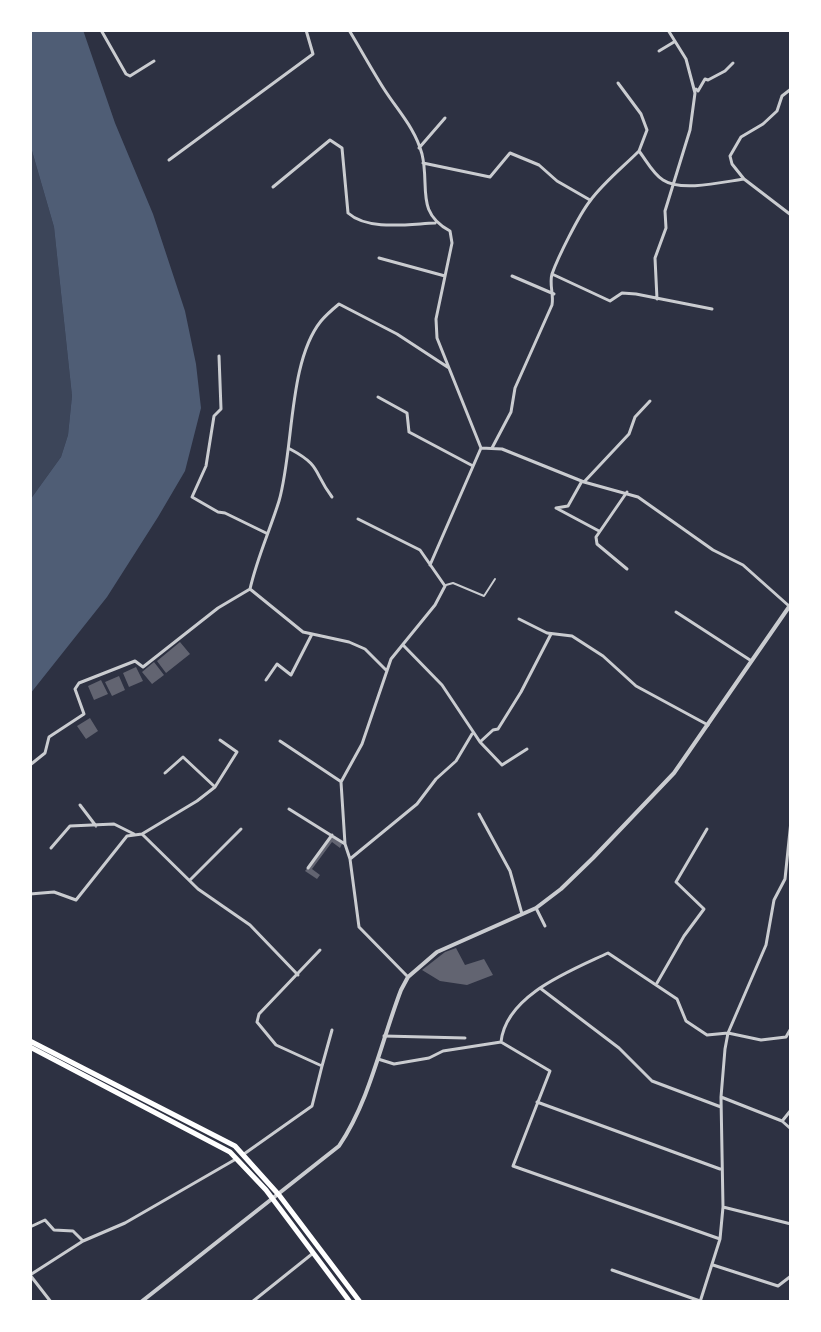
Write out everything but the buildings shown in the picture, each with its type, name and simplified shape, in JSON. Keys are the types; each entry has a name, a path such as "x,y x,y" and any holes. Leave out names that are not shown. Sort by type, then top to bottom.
{"highway":[{"path":"30,1041 235,1146 279,1195 360,1302"},
{"path":"30,1047 238,1158 347,1301"}],"street":[{"path":"101,30 126,74 130,76 154,61"},
{"path":"169,160 313,54 306,30"},
{"path":"349,30 386,93 411,126 423,163 428,212 435,223 450,231 452,243 436,319 437,338 481,448 430,565"},
{"path":"657,299 655,258 666,228 665,211 690,130 694,86 686,59 668,30"},
{"path":"659,51 674,42"},
{"path":"694,86 698,91 705,79 725,71 733,63"},
{"path":"492,448 511,412 515,388 552,305 552,274 590,200 639,151 647,130 641,114 618,83"},
{"path":"791,89 782,96 777,111 741,137 730,156 744,179 791,215"},
{"path":"419,148 445,118"},
{"path":"273,187 330,140 342,148 348,213 357,220 394,225 435,223"},
{"path":"639,151 659,178 674,185 703,185 744,179"},
{"path":"423,163 490,177 510,153 539,165 557,181 590,200"},
{"path":"379,258 445,276"},
{"path":"552,274 610,301 622,293 712,309"},
{"path":"512,276 554,294"},
{"path":"30,765 45,753 49,737 84,714 75,689 79,683 135,661 143,667 218,608 250,589 279,501 305,352 320,322 339,304 397,334 449,368"},
{"path":"219,356 221,409 214,416 206,466 192,497 266,533"},
{"path":"378,397 407,413 409,432 473,466"},
{"path":"600,532 556,508 568,506 583,482 629,434 635,417 650,401"},
{"path":"481,448 502,449 583,482 638,497 713,550 743,565 790,605 791,612"},
{"path":"290,449 309,459 318,469 332,497"},
{"path":"627,492 596,537 597,544 627,569"},
{"path":"358,519 420,550 445,586"},
{"path":"408,977 359,927 350,859 345,844 341,782 362,744 391,659 435,605 445,586 453,583 484,596 495,579"},
{"path":"250,589 303,632 349,642 365,649 387,671"},
{"path":"141,1302 339,1146 378,1059 408,977 437,952 536,908 561,889 674,773 790,605"},
{"path":"676,612 750,660"},
{"path":"519,619 551,634 572,636 603,656 636,686 709,725"},
{"path":"266,680 277,664 291,675 312,634"},
{"path":"480,742 498,729 551,634"},
{"path":"403,645 442,685 480,742 502,765 527,749"},
{"path":"350,859 417,804 436,779 456,761 473,732"},
{"path":"30,894 54,892 76,900 127,836 142,834 215,787 237,752 220,740"},
{"path":"280,741 341,782"},
{"path":"165,773 183,757 215,787"},
{"path":"80,805 96,826"},
{"path":"289,809 345,844"},
{"path":"479,814 510,871 522,914"},
{"path":"612,1270 700,1301 720,1239 723,1207 721,1097 728,1033 766,945 774,900 785,879 791,821"},
{"path":"51,848 70,826 114,824 134,834"},
{"path":"190,880 241,829"},
{"path":"657,983 684,936 704,909 676,882 707,829"},
{"path":"142,834 198,889 250,925 298,975"},
{"path":"308,868 332,835"},
{"path":"536,908 545,926"},
{"path":"320,950 259,1014 257,1022 276,1045 322,1066"},
{"path":"501,1042 502,1029 530,994 608,953 677,999 686,1021 707,1035 728,1033 761,1040 786,1037 790,1030"},
{"path":"540,988 619,1048 652,1081 721,1107"},
{"path":"244,1154 312,1106 332,1030"},
{"path":"384,1036 465,1038"},
{"path":"378,1059 394,1064 429,1058 443,1051 501,1042 550,1071 513,1166 665,1217 720,1239"},
{"path":"30,1057 38,1051"},
{"path":"721,1097 782,1121 791,1129"},
{"path":"537,1102 720,1169"},
{"path":"782,1121 791,1110"},
{"path":"51,1302 30,1275 83,1241 125,1223 238,1158"},
{"path":"723,1207 791,1224"},
{"path":"30,1227 45,1220 54,1230 73,1231 83,1241"},
{"path":"252,1302 313,1253"},
{"path":"712,1265 778,1286 791,1276"}],"shaded area":[{"path":"30,30 83,30 115,123 153,214 185,311 201,408 185,471 158,517 107,597 30,694 30,500 61,457 68,435 72,396 54,227 30,144"},
{"path":"30,144 54,227 72,396 68,435 61,457 30,500"}]}
